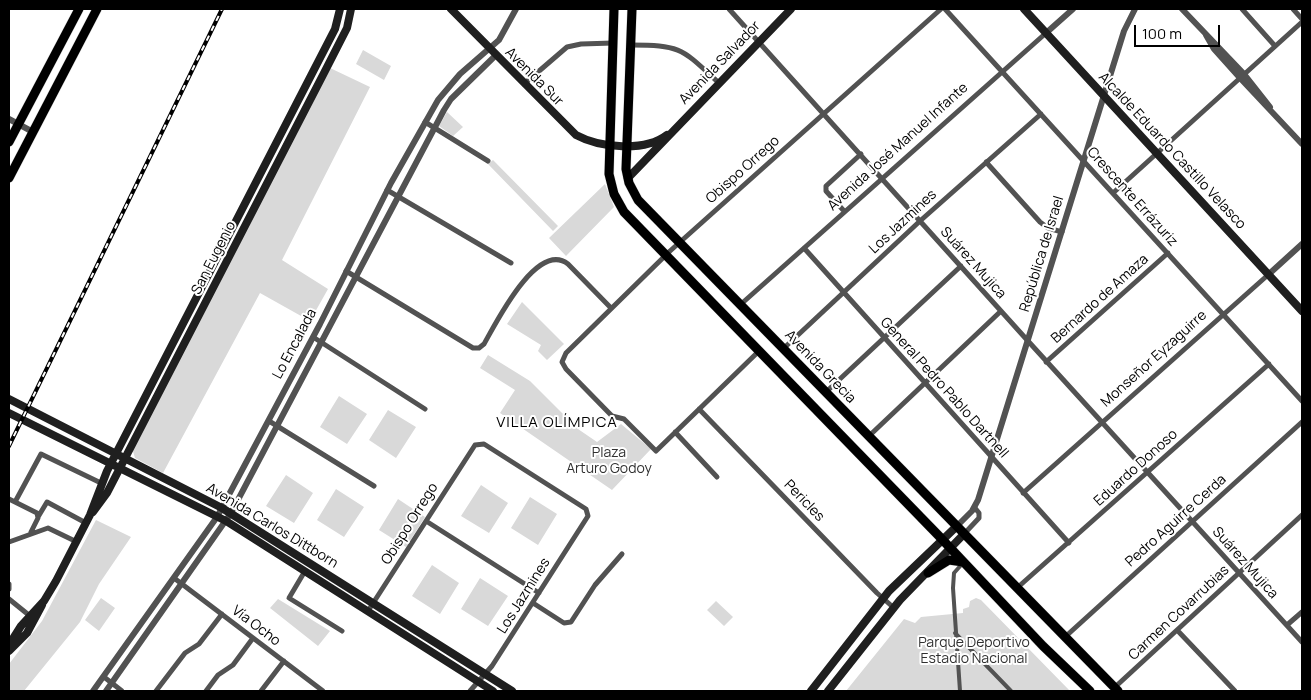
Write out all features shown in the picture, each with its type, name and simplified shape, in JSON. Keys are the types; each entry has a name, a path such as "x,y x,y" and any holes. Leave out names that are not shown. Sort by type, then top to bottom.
{"main road":[{"path":"9,142 79,9"},
{"path":"9,178 97,9"},
{"name":"San Eugenio","path":"9,651 27,633 77,542 90,515 101,483 329,42 342,9"},
{"name":"San Eugenio","path":"90,515 107,493 336,51 349,24 351,9"},
{"name":"Avenida Sur","path":"451,9 570,131 587,140 611,145"},
{"path":"614,9 609,174 616,199 627,217 943,540 1043,646 1090,691"},
{"name":"Avenida Grecia","path":"632,9 628,178 642,205 1116,689"},
{"name":"Avenida Salvador","path":"628,178 667,135 791,9"},
{"name":"Alcalde Eduardo Castillo Velasco","path":"1024,9 1302,311"},
{"path":"329,42 334,43 336,51"},
{"name":"Avenida Salvador","path":"611,145 654,143 667,135"},
{"path":"236,221 239,226 245,225"},
{"path":"228,236 234,236 237,241"},
{"name":"Avenida Carlos Dittborn","path":"9,399 222,508 512,691"},
{"name":"Avenida Carlos Dittborn","path":"9,413 226,521 493,691"},
{"path":"811,691 896,584 957,526"},
{"path":"828,691 906,593 928,573 964,534"},
{"path":"928,573 949,560 963,562"},
{"path":"896,584 906,593"},
{"name":"San Eugenio","path":"9,645 30,616 44,601"}],"street":[{"name":"Lo Encalada","path":"93,691 217,517 313,338 387,190 425,122 449,85 499,40 516,9"},
{"name":"Suárez Mujica","path":"729,9 1046,362 1302,642"},
{"name":"Obispo Orrego","path":"675,432 656,451 624,419 612,416 563,366 562,360 566,353 679,243 941,9"},
{"name":"Crescente Errázuriz","path":"945,9 1302,401"},
{"name":"Avenida José Manuel Infante","path":"740,305 1073,9"},
{"name":"República de Israel","path":"957,526 975,508 1126,25 1135,9"},
{"path":"1182,9 1206,35 1210,44 1242,76 1302,144"},
{"path":"1242,9 1275,46"},
{"path":"1112,193 1302,21 1293,9"},
{"path":"524,84 567,47 581,44 613,43"},
{"path":"631,45 662,45 679,50 719,83"},
{"name":"Lo Encalada","path":"106,691 226,521 323,343 355,276 450,100 495,56"},
{"name":"Los Jazmines","path":"783,349 920,221 1041,114"},
{"path":"9,119 33,132"},
{"path":"425,122 488,161"},
{"path":"844,211 826,191 826,186 861,154"},
{"path":"986,162 1040,222 1048,228 1062,232"},
{"path":"387,190 511,263"},
{"name":"Monseñor Eyzaguirre","path":"1023,493 1302,244"},
{"name":"General Pedro Pablo Dartnell","path":"804,248 991,458 1069,542"},
{"name":"Bernardo de Amaza","path":"1046,362 1168,254"},
{"path":"346,271 466,345 479,348 524,280 533,270 551,259 559,259 568,264 611,308"},
{"path":"826,392 961,266"},
{"path":"869,436 1001,311"},
{"path":"313,338 426,409"},
{"path":"717,477 675,432 759,351"},
{"name":"Eduardo Donoso","path":"1017,588 1269,364"},
{"name":"Pericles","path":"699,409 883,599 894,608"},
{"path":"269,421 374,486"},
{"name":"Pedro Aguirre Cerda","path":"1065,637 1302,422"},
{"name":"Los Jazmines","path":"470,691 492,666 588,516 586,509 484,444 478,444 472,448"},
{"name":"Obispo Orrego","path":"368,611 472,448"},
{"path":"15,502 41,454 101,483"},
{"path":"233,488 242,492"},
{"path":"9,499 36,512 38,517"},
{"path":"31,533 47,502 86,523"},
{"name":"República de Israel","path":"964,534 979,518 979,512 975,508"},
{"name":"Carmen Covarrubias","path":"1116,689 1302,515"},
{"path":"426,521 539,593"},
{"path":"9,542 44,528 51,528 77,542"},
{"path":"205,535 213,541"},
{"path":"533,603 564,623 571,622 595,585 622,554"},
{"path":"960,691 954,573 963,562"},
{"path":"305,571 289,598 342,630"},
{"name":"Vía Ocho","path":"174,578 324,691"},
{"path":"9,584 9,589"},
{"path":"9,599 30,616"},
{"path":"1287,625 1302,612"},
{"path":"156,691 187,651 199,644 222,614"},
{"path":"1177,630 1235,691"},
{"path":"956,633 1011,691"},
{"path":"206,691 218,675 232,665 253,638"},
{"path":"261,691 284,661"},
{"path":"104,677 122,691"}],"green space":[{"path":"363,50 391,66 384,80 356,64"},
{"path":"330,68 370,87 282,260 328,289 310,321 260,293 163,473 135,458 132,448"},
{"path":"447,112 463,127 453,136 439,126"},
{"path":"493,160 558,226 553,231 488,164"},
{"path":"605,184 614,207 566,256 549,238"},
{"path":"522,302 564,344 547,360 538,351 541,345 507,324"},
{"name":"Plaza Arturo Godoy","path":"488,355 530,381 578,429 597,442 621,424 651,449 612,490 500,413 515,390 480,368"},
{"path":"339,396 367,414 347,444 320,427"},
{"path":"388,410 416,427 396,458 369,440"},
{"path":"286,475 313,493 294,523 266,506"},
{"path":"481,485 508,503 489,533 461,516"},
{"path":"336,489 364,507 344,537 317,520"},
{"path":"530,497 557,514 538,545 511,528"},
{"path":"398,499 425,517 406,547 379,530"},
{"path":"96,520 131,537 99,584 80,622 24,691 9,691 9,664 42,621"},
{"path":"432,565 459,583 440,614 412,596"},
{"path":"480,578 508,596 488,626 461,609"},
{"path":"101,598 115,608 99,631 85,620"},
{"name":"Parque Deportivo Estadio Nacional","path":"976,598 981,600 1070,691 846,691 904,619 915,623 921,617 963,613 963,609 969,607 970,601"},
{"path":"278,599 330,631 318,646 270,608"},
{"path":"716,601 733,617 724,626 707,610"}],"railway":[{"path":"9,446 222,9"}],"district":[{"name":"VILLA OLÍMPICA","path":"557,423"}]}
